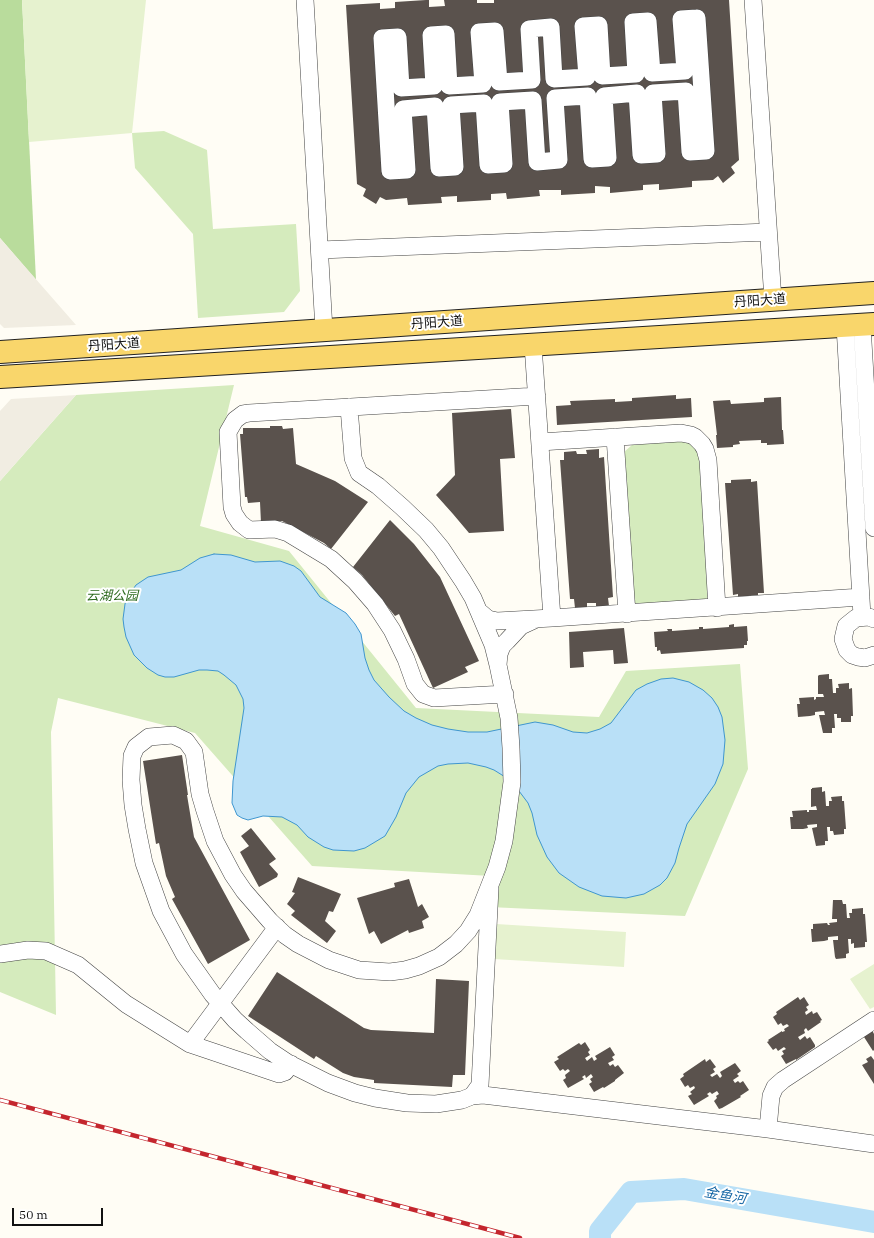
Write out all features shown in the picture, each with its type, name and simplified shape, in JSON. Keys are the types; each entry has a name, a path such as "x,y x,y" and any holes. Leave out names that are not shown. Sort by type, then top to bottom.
{"main road":[{"name":"丹阳大道","path":"0,352 874,293"},
{"path":"611,311 613,340"},
{"name":"丹阳大道","path":"0,377 860,325"},
{"path":"374,327 375,354"}],"street":[{"path":"305,0 324,330"},
{"path":"753,0 773,300"},
{"path":"698,18 706,151 690,152 686,91 653,93 657,154 641,155 637,93 604,96 608,158 592,159 588,96 555,98 559,160 537,162 534,100 500,102 504,164 488,165 484,103 451,105 455,167 439,168 436,106 403,109 407,170 390,171 382,38 398,37 401,88 434,86 431,35 438,34 446,34 449,86 483,84 479,32 496,32 499,82 532,80 528,29 551,27 554,79 587,77 583,26 599,25 602,76 636,74 633,22 648,21 652,73 685,71 682,19 698,18"},
{"path":"320,250 768,232"},
{"path":"860,325 869,360 874,528"},
{"path":"860,325 861,597 868,618 856,618 846,626 843,632 843,638 844,645 847,650 858,658 865,658 874,655"},
{"path":"0,344 31,350"},
{"path":"533,344 552,618"},
{"path":"0,387 35,375"},
{"path":"505,694 434,698 423,694 414,684 406,659 392,630 375,604 355,581 331,559 288,533 275,529 249,530 236,519 232,507 228,438 230,428 235,420 243,414 249,412 537,396"},
{"path":"349,407 353,458 359,473 388,494 426,530 460,576 481,614 493,645 505,694 509,718 511,748 512,782 504,841 490,888 478,915 468,931 456,944 438,957 419,966 405,970 390,972 359,970 323,957 298,944 277,927 244,891 221,855 200,794 196,758 189,744 182,738 173,735 154,735 144,739 136,747 132,756 131,780 137,829 144,864 156,897 175,938 202,981 220,1004 257,1041 291,1064 328,1083 355,1093 375,1098 407,1103 436,1104 483,1095 498,1098 768,1129 874,1144"},
{"path":"540,442 686,434 695,437 705,449 708,460 717,608"},
{"path":"615,437 627,614"},
{"path":"481,614 488,619 497,621 534,620 861,597"},
{"path":"498,665 499,654 502,646 521,626 534,620"},
{"path":"472,1096 480,1085 482,1075 490,888"},
{"path":"190,1044 277,927"},
{"path":"0,954 28,950 46,951 78,965 126,1004 190,1044 279,1074 285,1072 291,1064"},
{"path":"768,1129 771,1096 775,1087 783,1080 874,1020"},
{"path":"482,1075 486,1089 498,1098"}],"green space":[{"path":"0,0 22,0 36,280 0,238"},
{"path":"22,0 146,0 132,133 29,142"},
{"path":"164,131 207,150 213,229 296,224 300,291 284,312 198,318 193,234 135,168 132,133"},
{"name":"云湖公园","path":"234,385 200,526 289,551 416,708 599,717 626,671 740,664 748,769 685,916 489,907 491,876 312,866 195,733 58,698 51,732 56,1015 0,992 0,481 76,395"},
{"path":"687,440 700,449 709,592 707,598 702,601 641,606 635,603 632,598 624,452 632,445"},
{"path":"496,924 626,932 624,967 494,959"},
{"path":"874,964 874,1007 870,1009 850,979"}],"shaded area":[{"path":"0,238 76,325 4,328 0,324"},
{"path":"76,395 0,481 0,411 11,399"}],"water":[{"path":"214,554 231,555 255,562 280,561 294,566 301,571 320,597 346,613 355,624 361,634 365,658 374,680 404,711 432,725 468,732 487,732 535,722 553,725 573,732 587,733 600,729 611,723 636,690 647,684 661,679 673,678 689,682 703,690 712,698 722,717 725,740 723,764 715,784 687,824 675,863 667,878 660,885 644,894 626,898 602,896 579,887 559,873 547,857 537,835 528,803 510,780 494,770 468,763 438,766 419,777 406,793 396,817 385,836 365,848 354,851 333,850 324,847 308,837 297,825 282,817 263,816 248,820 237,815 232,803 233,781 244,708 243,699 236,685 218,671 199,670 174,677 158,675 147,668 134,655 126,637 123,619 127,598 136,585 148,577 181,570 200,558"}],"building":[{"path":"429,0 429,7 445,6 444,0 477,0 477,3 494,3 494,0 729,0 739,160 731,167 735,173 723,183 718,176 713,180 692,181 692,187 659,190 659,184 643,185 643,190 610,193 610,187 595,186 595,193 561,195 561,190 539,190 540,196 507,199 506,193 491,194 491,200 457,202 457,196 441,197 442,203 408,205 407,198 386,200 380,197 376,204 363,196 366,189 357,184 346,5 380,3 380,9 395,8 395,2"},
{"path":"676,395 676,399 691,398 692,417 557,425 556,406 571,405 570,401 615,399 615,402 632,401 632,398"},
{"path":"781,397 784,444 767,445 767,443 761,443 761,440 739,441 740,444 733,445 733,447 717,448 713,401 730,400 731,404 764,402 764,398"},
{"path":"511,409 515,458 500,459 504,531 469,533 436,495 455,475 452,413"},
{"path":"270,426 282,426 283,429 293,428 296,464 335,481 368,502 331,549 324,543 282,521 261,523 260,502 248,503 247,497 245,497 240,434 243,434 243,428 270,428"},
{"path":"599,449 599,458 604,457 613,597 608,598 609,606 596,606 596,603 587,603 587,607 575,608 574,599 570,599 560,460 564,460 564,452 576,451 577,454 587,454 586,450"},
{"path":"751,479 751,482 757,481 764,593 738,597 738,594 733,595 725,483 731,483 731,480"},
{"path":"390,520 414,544 440,577 479,661 465,667 468,672 433,688 399,614 395,616 362,575 353,567"},
{"path":"734,624 734,627 747,626 748,641 747,645 744,645 744,648 661,654 660,650 657,651 657,647 655,647 654,632 668,631 667,629 672,629 672,631 699,629 699,627 703,627 703,629 729,627 729,625"},
{"path":"624,628 628,663 614,664 613,650 583,652 584,667 570,668 569,632"},
{"path":"829,674 829,679 832,679 833,693 836,693 836,688 839,688 838,684 849,683 849,689 852,688 853,716 851,716 851,722 841,722 841,718 837,718 837,714 834,714 835,728 832,728 832,733 823,733 819,715 825,715 824,711 815,712 815,715 798,717 797,704 800,704 799,698 814,697 814,700 816,697 824,697 823,694 818,694 818,676"},
{"path":"182,755 194,837 250,940 208,964 172,899 175,897 166,876 159,843 156,844 143,761"},
{"path":"822,787 822,792 825,791 826,806 829,806 829,801 832,801 831,797 842,796 842,801 844,801 846,829 844,829 844,834 834,835 833,831 830,831 830,827 827,827 828,841 825,841 825,845 816,846 812,828 817,827 817,824 807,825 808,828 803,829 791,829 790,817 793,817 792,811 807,810 807,812 809,812 809,810 817,810 816,806 811,807 811,789"},
{"path":"251,828 276,859 269,864 278,874 277,877 259,887 240,852 249,846 241,836"},
{"path":"298,877 341,894 333,912 329,911 325,921 336,931 327,943 291,915 295,911 287,904 295,893 292,892"},
{"path":"409,879 418,907 422,904 429,917 422,921 424,928 409,933 408,930 381,944 374,931 369,934 357,898 395,887 394,883"},
{"path":"833,900 842,900 843,904 846,904 847,918 850,918 849,913 852,913 852,909 863,908 863,914 865,914 867,942 865,942 865,947 854,948 854,943 851,944 851,939 848,939 849,953 846,954 846,958 836,959 835,957 833,940 838,940 838,936 828,937 828,940 824,941 812,942 811,929 813,929 813,924 827,923 830,925 829,923 837,922 837,919 832,919"},
{"path":"277,972 364,1028 371,1030 434,1033 436,979 469,981 465,1075 453,1075 452,1087 374,1083 374,1080 354,1077 343,1073 316,1056 314,1059 248,1016"},
{"path":"798,997 800,1000 804,997 809,1005 806,1007 808,1010 805,1012 806,1015 812,1011 813,1014 817,1012 822,1020 808,1031 806,1028 804,1030 805,1033 798,1037 800,1040 805,1036 807,1039 810,1037 815,1047 796,1060 786,1064 781,1056 784,1054 782,1051 786,1049 784,1047 778,1051 776,1048 773,1050 767,1042 782,1031 785,1031 784,1029 789,1026 787,1024 783,1026 781,1023 778,1025 773,1017 777,1014 776,1012"},
{"path":"872,1030 874,1034 873,1051 864,1037 864,1035"},
{"path":"585,1042 590,1050 588,1052 590,1055 585,1058 587,1061 592,1057 594,1061 597,1059 595,1056 610,1047 615,1055 612,1057 614,1060 608,1063 610,1066 613,1064 615,1067 618,1065 624,1073 604,1088 603,1087 594,1092 589,1084 592,1082 590,1079 593,1077 591,1074 586,1078 585,1075 582,1077 584,1079 568,1088 563,1080 566,1078 565,1075 570,1071 568,1069 565,1071 563,1069 560,1071 554,1062 559,1059 557,1057 579,1043 581,1045"},
{"path":"871,1056 874,1060 874,1084 862,1065 868,1062 866,1059"},
{"path":"705,1059 706,1062 710,1059 716,1067 713,1069 715,1072 710,1075 712,1077 717,1074 720,1078 722,1076 720,1072 735,1063 741,1071 737,1074 739,1076 733,1080 735,1083 738,1081 740,1083 743,1081 749,1090 740,1096 741,1097 719,1109 714,1101 717,1098 716,1096 719,1094 717,1091 712,1094 710,1092 707,1094 709,1096 694,1105 688,1096 692,1094 690,1092 695,1088 694,1086 690,1088 688,1085 685,1087 680,1079 684,1076 683,1074"}],"waterway":[{"name":"金鱼河","path":"600,1238 600,1231 631,1192 684,1189 874,1222"}],"railway":[{"path":"0,1100 520,1238"}]}
